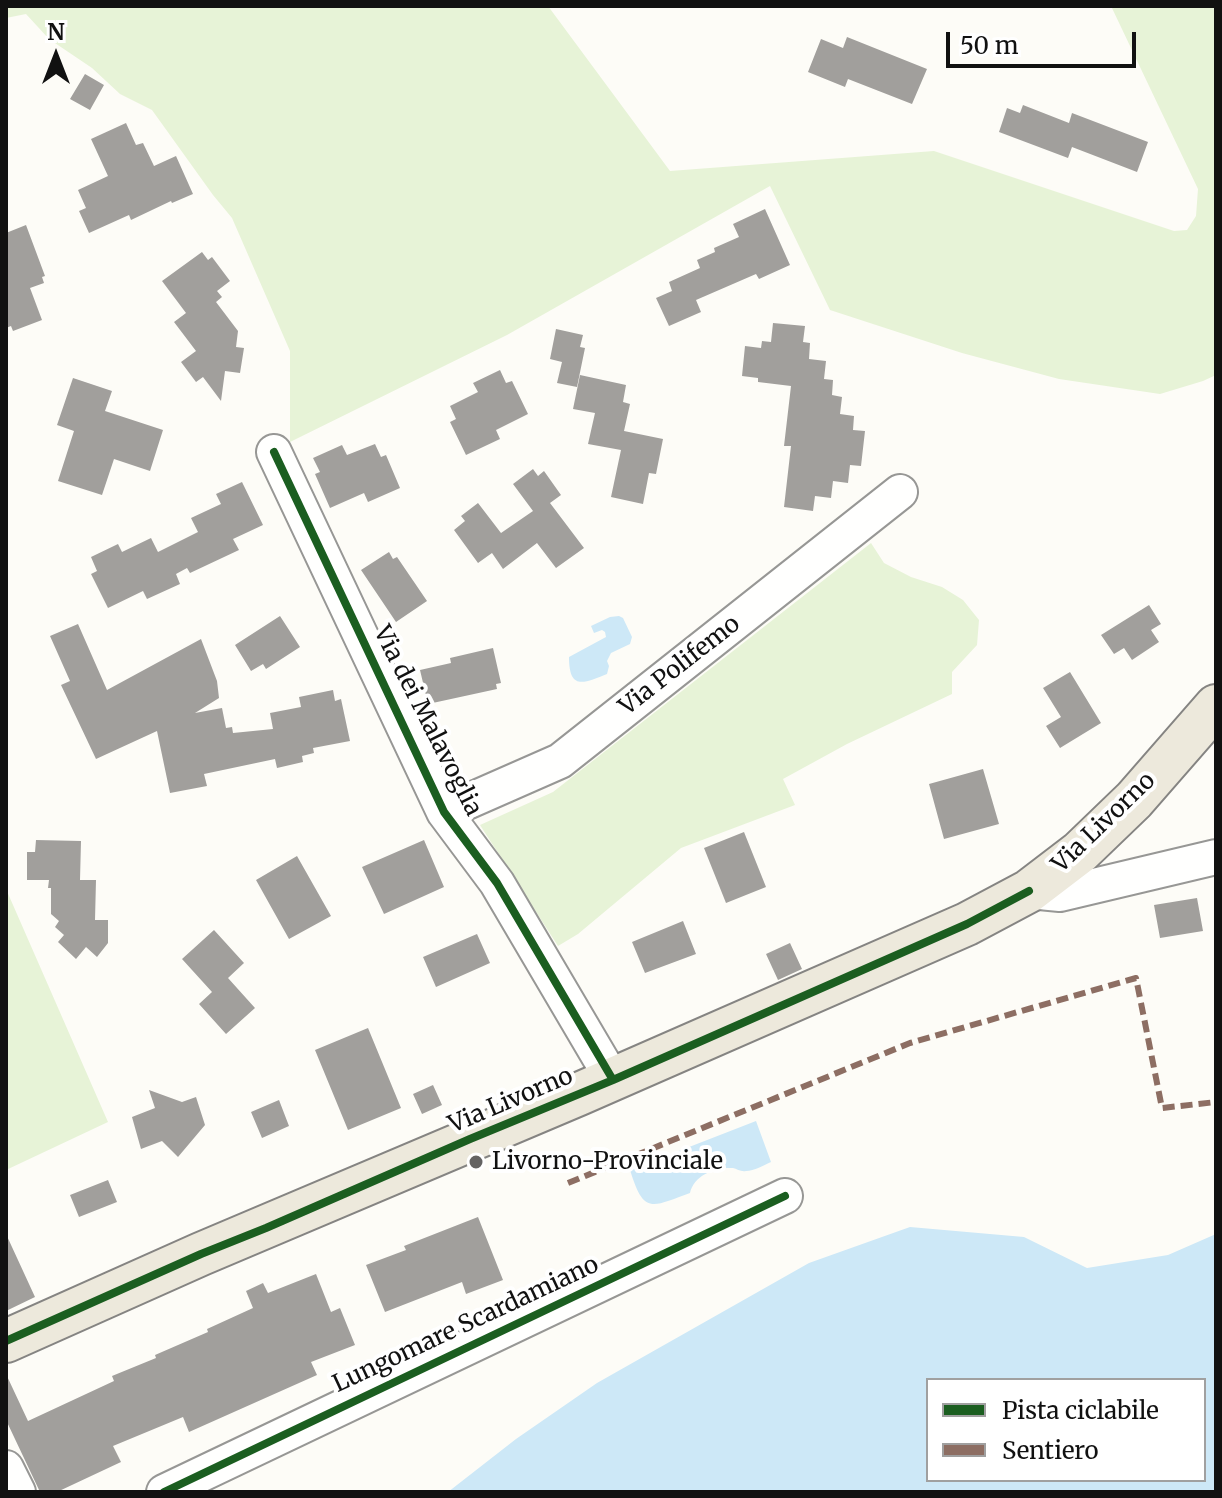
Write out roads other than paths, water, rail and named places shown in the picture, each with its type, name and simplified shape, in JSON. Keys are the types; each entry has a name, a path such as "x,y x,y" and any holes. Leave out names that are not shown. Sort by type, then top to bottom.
{"main road":[{"name":"Via Livorno","path":"6,1341 967,924 1029,891 1080,852 1134,800 1216,706"}],"street":[{"name":"Via dei Malavoglia","path":"274,452 444,812 497,883 613,1080"},
{"name":"Via Polifemo","path":"444,812 560,761 900,492"},
{"path":"1029,891 1060,894 1216,857"},
{"name":"Lungomare Scardamiano","path":"164,1492 785,1196"},
{"path":"6,1468 18,1492"}],"water":[{"path":"619,616 632,637 630,644 611,653 607,661 607,674 585,682 575,680 569,657 606,637 602,630 594,633 591,626"},
{"path":"756,1121 771,1162 749,1171 733,1168 713,1171 696,1181 690,1193 666,1202 651,1204 640,1195 630,1170"},
{"path":"910,1227 1024,1237 1087,1268 1168,1255 1216,1234 1216,1492 448,1492 516,1439 597,1383 809,1263"}],"place":[{"name":"Livorno-Provinciale","path":"476,1162"}]}
